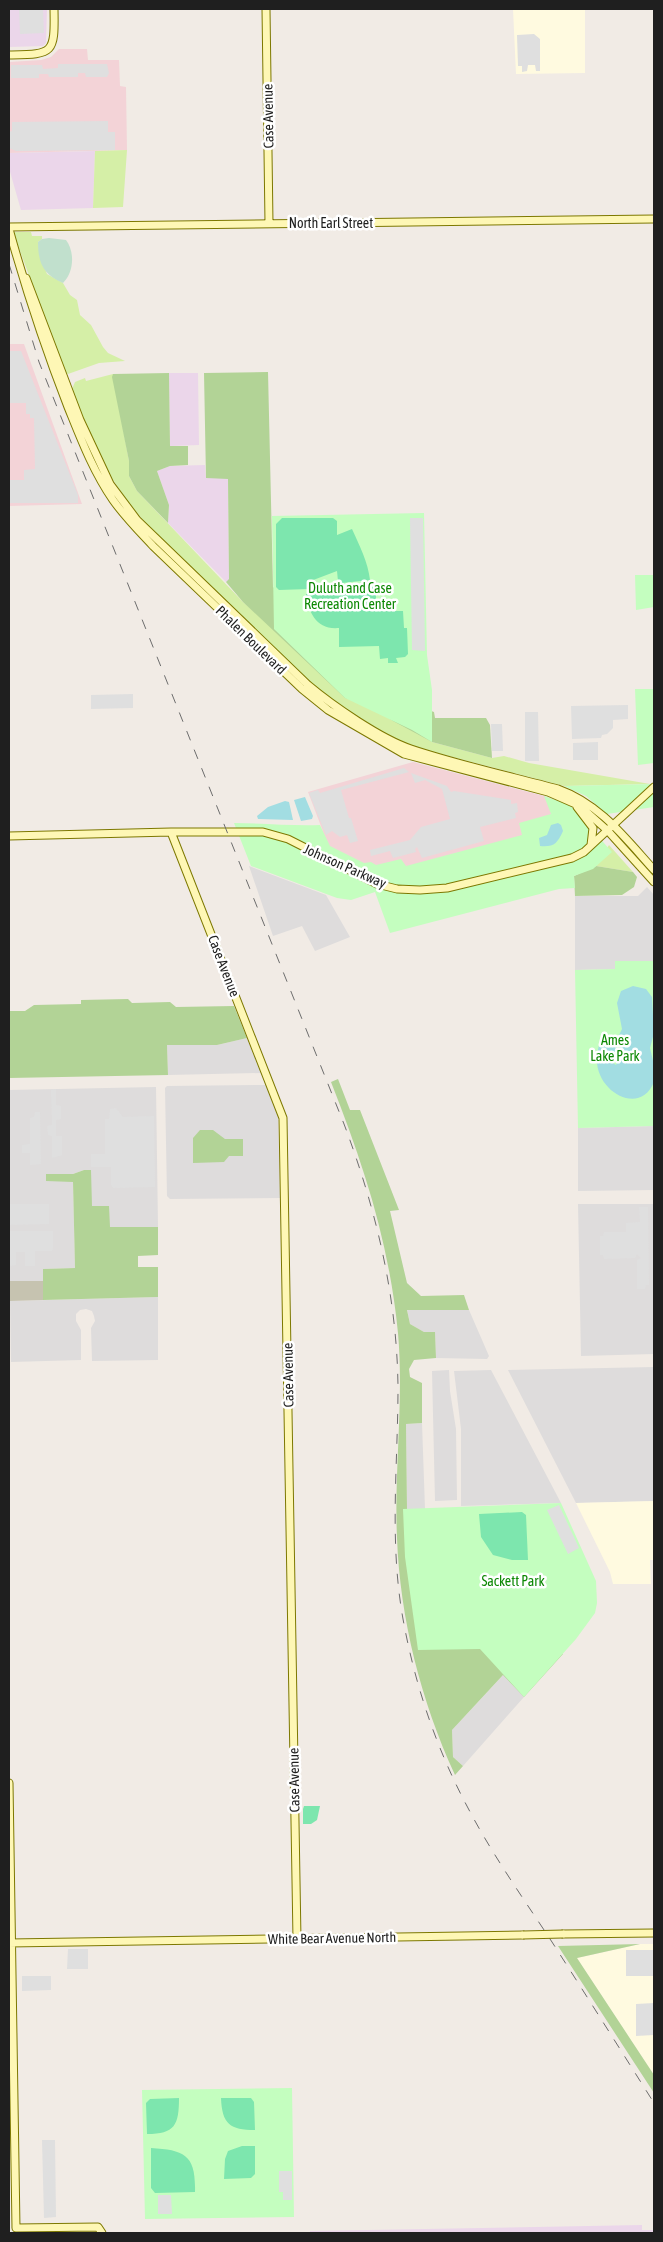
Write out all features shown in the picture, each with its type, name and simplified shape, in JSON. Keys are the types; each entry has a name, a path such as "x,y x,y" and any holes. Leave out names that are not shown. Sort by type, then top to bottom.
{"street":[{"path":"9,55 40,54 48,51 52,44 54,32 54,9"},
{"name":"Case Avenue","path":"266,9 269,223"},
{"name":"North Earl Street","path":"9,230 92,226 654,219"},
{"name":"Phalen Boulevard","path":"9,230 25,287 46,349 86,452 113,500 133,525 302,688 328,710 404,754 553,794 587,811 608,831 654,882"},
{"name":"Phalen Boulevard","path":"9,230 80,420 110,484 137,520 308,686 341,710 398,744 411,749 558,788 588,802 614,825 654,870"},
{"name":"Johnson Parkway","path":"9,836 254,831 288,839 377,884 397,889 447,888 566,860 584,852 654,787"},
{"path":"553,794 576,806 590,823 594,832 591,845"},
{"name":"Case Avenue","path":"171,832 284,1118 297,1939"},
{"path":"9,1783 10,1943 16,2228 100,2230"},
{"name":"White Bear Avenue North","path":"10,1943 654,1932"}],"shaded area":[{"path":"9,9 47,9 46,43 43,46 9,47"},
{"path":"19,9 43,9 44,33 20,34"},
{"path":"513,9 585,9 585,73 516,74"},
{"path":"534,34 540,39 540,71 536,71 535,65 528,65 527,71 522,72 522,66 518,66 517,35"},
{"path":"59,49 87,49 88,60 119,60 120,86 126,87 127,150 9,153 9,62 41,60 51,57"},
{"path":"58,64 107,64 109,73 107,77 86,77 85,73 78,73 78,77 49,77 48,74 39,74 39,78 11,78 11,65 42,65 43,69 58,68"},
{"path":"108,121 108,132 115,132 115,150 16,151 9,148 9,132 12,131 12,122"},
{"path":"95,151 93,208 21,210 9,168 9,153"},
{"path":"9,344 24,344 82,504 9,506"},
{"path":"9,351 21,351 78,495 78,503 9,503 9,480 24,480 24,470 35,469 34,418 30,418 30,414 26,414 26,403 9,403"},
{"path":"169,373 198,373 199,445 170,446"},
{"path":"205,465 206,478 228,478 229,580 226,582 168,523 169,505 157,471 170,466"},
{"path":"410,518 423,518 425,651 412,650"},
{"path":"133,694 133,708 91,709 91,695"},
{"path":"628,705 628,719 613,720 613,728 607,734 602,735 601,738 572,739 571,706"},
{"path":"525,712 538,712 539,761 525,761"},
{"path":"491,724 502,724 503,751 492,751"},
{"path":"598,742 598,760 573,760 573,743"},
{"path":"413,762 544,796 561,802 577,811 429,885 332,855 308,792"},
{"path":"404,768 409,772 341,790 358,841 350,843 347,835 340,837 332,831 326,835 309,793 318,790 320,793"},
{"path":"411,773 447,786 451,792 511,800 511,804 517,803 518,812 515,813 516,818 480,827 484,841 422,858 417,847 415,849 416,852 393,858 390,851 371,856 370,850 410,840 421,827 450,819 442,789 425,780 415,783"},
{"path":"249,866 326,895 350,937 315,951 302,926 273,936"},
{"path":"647,887 654,895 654,961 615,961 615,969 575,970 575,896 638,896"},
{"path":"247,1038 261,1073 168,1075 167,1045 217,1045"},
{"path":"266,1085 278,1116 280,1198 170,1199 167,1196 165,1088 167,1086"},
{"path":"156,1087 158,1227 110,1227 92,1206 84,1170 73,1174 46,1174 46,1181 73,1181 75,1268 43,1269 43,1281 9,1281 9,1090"},
{"path":"56,1089 56,1105 61,1106 61,1119 56,1120 56,1136 62,1136 62,1155 52,1158 52,1136 48,1135 47,1126 52,1125 51,1090"},
{"path":"116,1108 123,1117 154,1116 155,1187 113,1188 111,1185 111,1167 91,1167 91,1154 105,1154 105,1119 109,1119 110,1109"},
{"path":"35,1112 40,1112 41,1164 30,1165 30,1153 22,1153 22,1145 30,1144 30,1118 34,1117"},
{"path":"654,1126 654,1190 578,1191 578,1128"},
{"path":"9,1204 49,1204 49,1224 9,1225"},
{"path":"578,1204 654,1204 654,1354 581,1356"},
{"path":"639,1207 648,1207 649,1285 646,1285 645,1289 637,1289 637,1260 641,1258 637,1254 635,1258 604,1259 603,1255 600,1255 600,1236 603,1236 604,1232 626,1232 626,1223 640,1222"},
{"path":"10,1231 53,1231 52,1251 35,1251 35,1266 25,1266 25,1252 16,1252 16,1265 10,1266"},
{"path":"9,1281 43,1281 43,1300 10,1301"},
{"path":"158,1297 158,1360 92,1361 91,1328 95,1321 92,1311 86,1309 80,1310 76,1314 76,1321 81,1330 81,1360 11,1362 10,1301"},
{"path":"407,1309 469,1310 489,1356 487,1359 436,1358 435,1333 424,1332 410,1324"},
{"path":"654,1367 654,1501 576,1503 508,1370"},
{"path":"449,1370 456,1429 457,1500 435,1501 432,1371"},
{"path":"491,1370 561,1503 461,1506 461,1429 454,1371"},
{"path":"422,1423 425,1509 407,1509 406,1424"},
{"path":"654,1501 654,1560 650,1560 651,1584 613,1584 610,1572 576,1503"},
{"path":"559,1505 579,1548 568,1554 547,1510"},
{"path":"504,1674 524,1697 463,1766 453,1757 452,1730"},
{"path":"640,1944 654,1944 654,2075 577,1958"},
{"path":"68,1949 88,1949 88,1969 67,1969"},
{"path":"626,1950 654,1950 654,1976 626,1976"},
{"path":"22,1976 51,1976 51,1990 22,1991"},
{"path":"654,2003 654,2035 636,2036 636,2004"},
{"path":"42,2140 55,2140 56,2217 44,2218"},
{"path":"279,2171 292,2171 292,2200 283,2200 283,2192 279,2192"},
{"path":"158,2195 171,2195 172,2214 158,2214"},
{"path":"642,2225 642,2230 654,2230 654,2233 310,2233 310,2231"}],"green space":[{"path":"127,150 123,207 93,208 95,151"},
{"path":"13,232 31,232 32,236 42,236 42,239 38,242 40,257 47,274 63,283 70,295 77,300 80,315 91,325 108,353 125,361 99,363 68,374 65,373"},
{"path":"49,238 66,240 71,250 71,268 63,283 56,280 43,268 39,257 38,242"},
{"path":"268,372 273,587 420,707 434,712 435,718 486,718 490,725 492,758 432,742 393,721 368,704 345,698 243,602 226,582 229,579 228,479 206,478 204,373"},
{"path":"169,373 170,446 188,446 188,465 170,466 157,471 169,505 168,523 137,491 129,476 129,461 112,377 113,374"},
{"path":"113,374 129,461 129,476 137,491 243,602 274,629 412,730 432,742 492,758 504,756 529,763 650,784 564,786 410,746 391,737 328,698 151,529 130,505 109,474 88,430 72,389 75,382 85,378 86,381"},
{"name":"Duluth and Case Recreation Center","path":"424,513 427,655 432,690 432,742 412,730 345,698 274,629 272,516"},
{"path":"282,518 333,518 337,521 337,535 352,529 366,561 370,580 342,583 338,581 337,571 308,582 309,589 279,590 276,587 276,524"},
{"path":"635,575 654,575 654,607 636,610"},
{"path":"376,586 376,611 403,611 404,628 407,628 408,654 405,657 396,658 398,663 388,663 388,658 380,659 379,646 339,647 339,628 331,628 319,623 309,608 306,594 342,591 346,594 350,589"},
{"path":"635,689 654,689 654,763 638,765"},
{"path":"654,784 654,807 607,814 586,796 564,786"},
{"path":"544,796 570,805 612,852 593,869 574,876 575,888 559,889 390,933 375,892 351,900 337,898 251,866 234,823 320,825 330,846 364,863 371,862 376,865 401,859 406,866 522,835 519,823 551,814"},
{"path":"609,845 633,872 596,866"},
{"path":"596,866 633,872 637,877 634,887 622,895 575,896 574,876"},
{"name":"Ames Lake Park","path":"615,961 654,961 654,1126 578,1128 575,970 615,969"},
{"path":"128,999 132,1003 170,1002 176,1007 234,1006 247,1038 217,1045 167,1045 168,1075 9,1078 9,1011 25,1011 34,1005 81,1004 81,1000"},
{"path":"338,1079 350,1110 360,1110 399,1210 390,1211 407,1283 421,1296 464,1295 469,1310 407,1310 410,1324 424,1332 435,1332 436,1358 414,1360 409,1369 410,1377 422,1383 422,1423 406,1424 407,1509 410,1509 563,1654 524,1697 503,1675 452,1730 453,1757 463,1766 455,1775 422,1689 408,1629 399,1568 397,1538 400,1359 394,1300 374,1205 331,1082"},
{"path":"200,1130 213,1130 225,1139 243,1139 243,1156 229,1156 224,1162 193,1163 193,1138"},
{"path":"84,1170 91,1170 92,1206 109,1206 110,1227 158,1227 158,1255 138,1256 138,1267 158,1267 158,1297 43,1300 43,1269 75,1268 73,1182 46,1181 46,1174 73,1174"},
{"name":"Sackett Park","path":"561,1503 596,1581 597,1603 595,1613 576,1639 524,1697 480,1649 418,1650 405,1557 403,1509"},
{"path":"522,1512 526,1515 528,1560 512,1560 493,1555 481,1537 479,1514"},
{"path":"304,1806 320,1806 317,1820 311,1824 303,1824"},
{"path":"640,1944 577,1958 654,2075 654,2093 558,1946"},
{"path":"292,2088 294,2217 145,2219 142,2090"},
{"path":"179,2098 178,2115 173,2126 164,2132 147,2134 146,2103 150,2099"},
{"path":"221,2098 251,2098 254,2102 255,2130 239,2129 229,2124 223,2114"},
{"path":"242,2146 255,2146 255,2174 251,2178 224,2179 225,2159 228,2151"},
{"path":"151,2148 180,2153 186,2157 193,2170 195,2192 155,2193 151,2188"}],"water":[{"path":"305,797 313,816 312,819 301,821 294,800"},
{"path":"285,801 289,802 293,820 258,819 257,816 268,807"},
{"path":"558,823 563,831 557,842 549,846 540,846 539,838 547,835 551,825"},
{"path":"633,986 646,989 652,997 654,1033 650,1048 654,1065 654,1082 647,1092 639,1098 629,1098 610,1089 603,1081 598,1070 597,1058 598,1048 601,1043 615,1037 617,1057 614,1058 613,1063 616,1065 620,1051 618,1037 622,1029 617,1003 621,991"}],"railway":[{"path":"9,264 39,362 344,1124 366,1188 383,1253 394,1319 397,1353 395,1532 399,1590 408,1644 428,1716 446,1762 487,1842 654,2103"}]}
